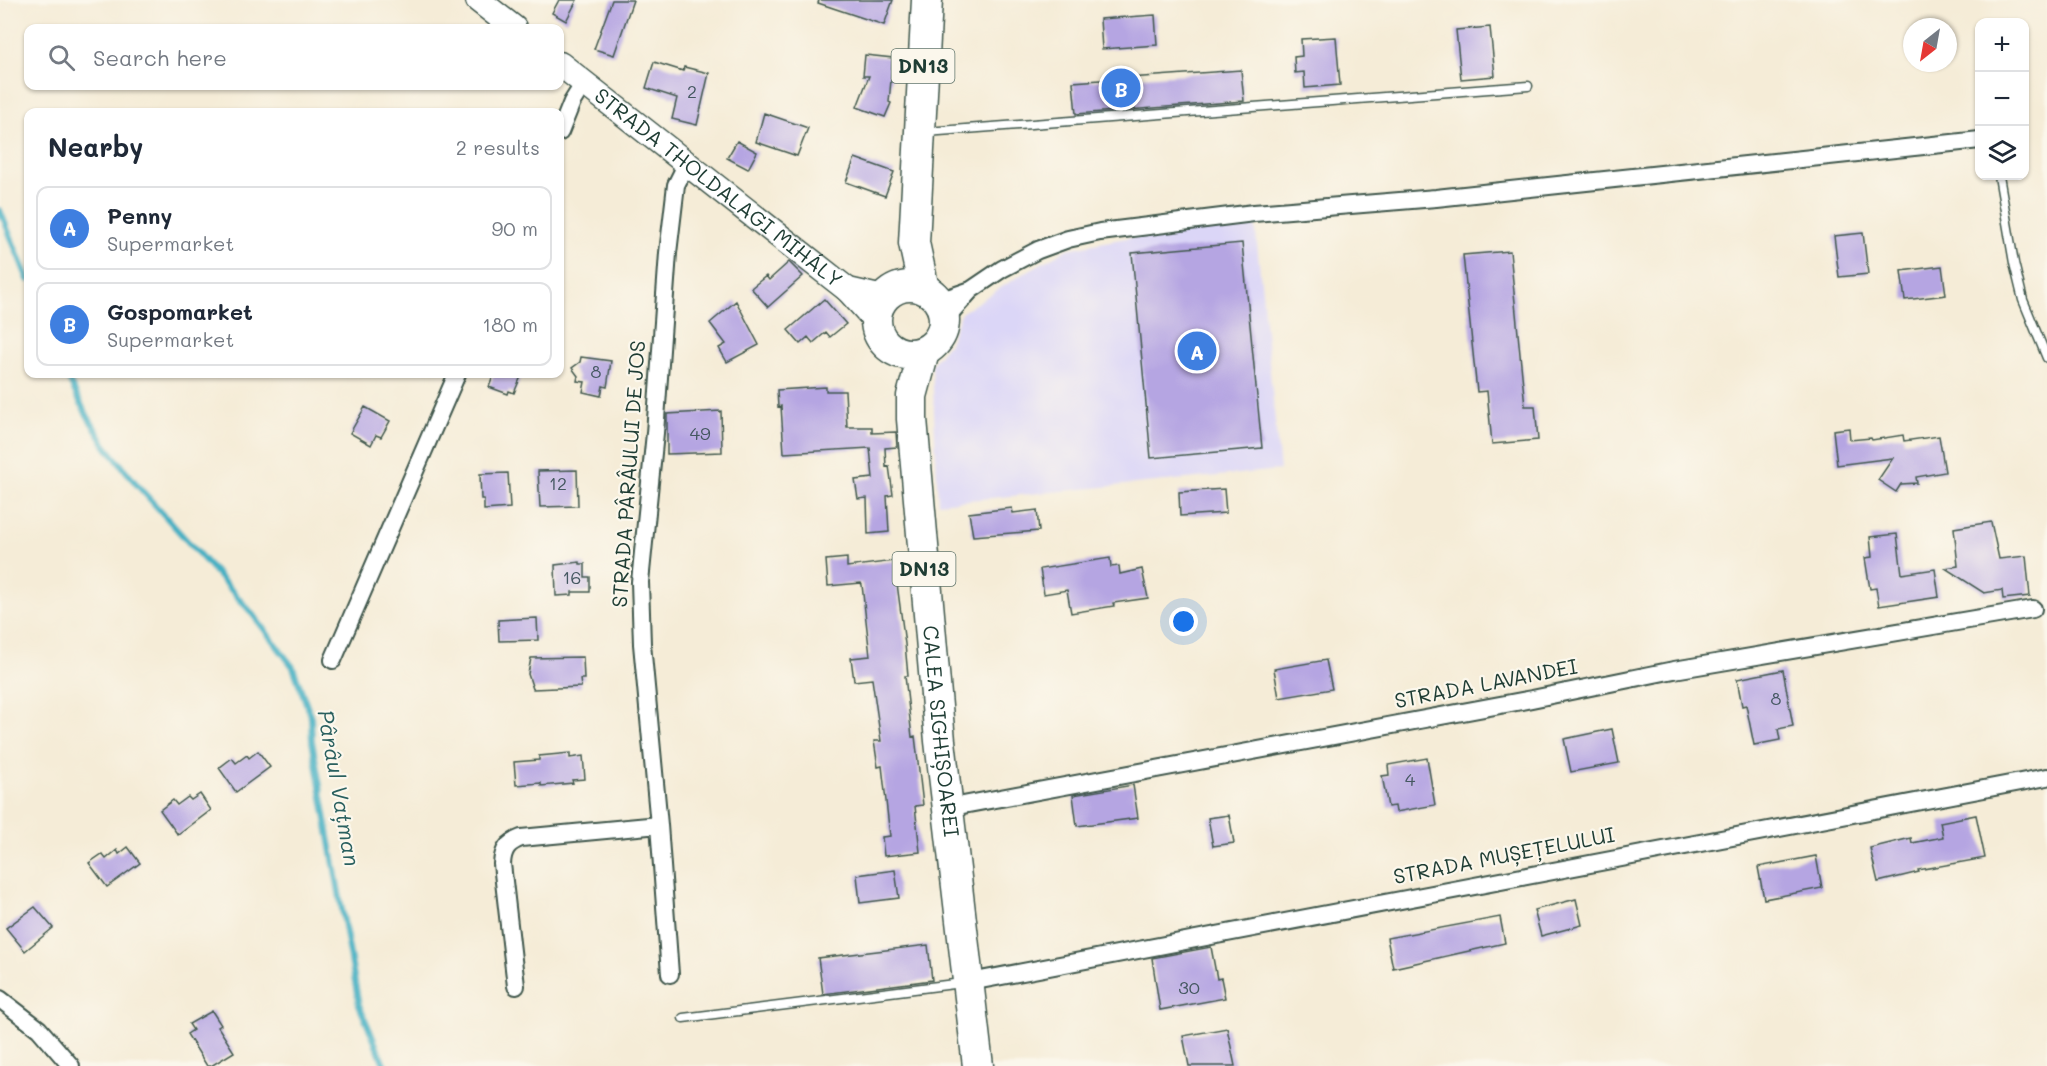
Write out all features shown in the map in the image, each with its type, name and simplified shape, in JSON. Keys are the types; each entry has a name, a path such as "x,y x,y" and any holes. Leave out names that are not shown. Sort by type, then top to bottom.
{"highway":[{"name":"DN13","path":"910,352 885,344 878,333 910,303 927,0"},
{"path":"910,303 943,329 939,339 910,352"},
{"name":"CALEA SIGHIȘOAREI","path":"910,352 925,582 978,1066"}],"street":[{"path":"478,0 509,24"},
{"name":"STRADA THOLDALAGI MIHÁLY","path":"564,67 848,290 910,303"},
{"path":"564,122 572,102 584,83"},
{"path":"910,303 971,290 1002,269 1038,250 1068,239 1129,228 1254,213 1436,198 1975,141"},
{"name":"STRADA PÂRÂULUI DE JOS","path":"670,974 642,644 640,582 655,433 668,253 676,184 686,165"},
{"path":"333,660 455,378"},
{"name":"STRADA LAVANDEI","path":"948,808 1521,701 1674,670 1839,640 2033,609"},
{"name":"STRADA MUȘEȚELULUI","path":"970,982 2047,777"},
{"path":"516,986 502,864 503,853 510,842 521,838 659,825"},
{"path":"0,999 39,1029 71,1066"}],"lane":[{"path":"920,132 1528,86"},
{"path":"2000,180 2023,300 2047,358"},
{"path":"683,1018 970,982"}],"shaded area":[{"path":"1255,223 1280,470 938,503 932,364 949,343 961,313 1067,249 1132,237"}],"building":[{"path":"559,0 577,0 566,21 552,13"},
{"path":"612,0 633,0 614,55 594,49"},
{"path":"819,0 893,0 884,25 818,3"},
{"path":"1155,15 1157,45 1102,49 1100,19"},
{"path":"1490,27 1495,76 1461,79 1456,30"},
{"path":"1336,37 1340,85 1305,88 1304,72 1295,73 1294,57 1302,56 1301,39"},
{"path":"865,55 893,58 889,102 891,103 885,117 857,107 869,76 863,76"},
{"path":"654,62 683,71 684,67 709,73 697,125 672,119 677,98 646,88"},
{"path":"1241,70 1244,101 1076,114 1073,82"},
{"path":"764,113 808,128 797,156 756,142"},
{"path":"737,141 757,152 748,169 727,158"},
{"path":"855,158 894,172 885,196 846,182"},
{"path":"1863,233 1868,274 1839,277 1834,236"},
{"path":"1242,243 1262,448 1151,458 1132,253"},
{"path":"1510,251 1525,406 1535,406 1538,440 1492,444 1487,391 1477,392 1463,255"},
{"path":"789,262 803,276 768,307 751,288 766,276 769,280"},
{"path":"1942,266 1946,295 1905,300 1901,271"},
{"path":"824,299 846,324 830,337 826,332 813,343 808,337 800,344 788,330"},
{"path":"736,301 759,345 727,362 719,348 726,344 710,323"},
{"path":"581,357 611,361 607,387 603,386 601,396 583,392 585,382 577,381 578,376 572,368 580,362"},
{"path":"492,378 520,378 514,393 509,391 508,394 489,387"},
{"path":"826,387 826,391 845,391 847,427 872,427 872,433 896,432 897,447 885,448 886,467 889,466 893,495 887,496 889,532 868,534 867,498 858,499 855,480 873,478 870,448 784,453 781,406 778,407 777,390"},
{"path":"365,407 390,421 381,437 376,435 371,445 350,433"},
{"path":"721,411 722,452 667,454 667,414"},
{"path":"1849,428 1850,440 1871,438 1872,440 1903,435 1904,441 1939,436 1945,472 1916,477 1917,483 1901,484 1896,492 1878,480 1893,458 1837,465 1833,430"},
{"path":"577,470 578,506 540,507 538,471"},
{"path":"508,473 510,508 484,510 480,474"},
{"path":"1224,489 1226,513 1180,516 1179,492"},
{"path":"1012,508 1013,513 1037,510 1039,531 973,536 969,513"},
{"path":"1991,522 1999,559 2026,556 2030,596 2003,599 2002,590 1984,593 1945,568 1958,566 1954,528"},
{"path":"1897,534 1902,574 1935,569 1939,597 1879,606 1876,588 1870,589 1865,558 1872,557 1870,537"},
{"path":"847,558 847,567 894,561 905,644 908,676 905,676 912,737 915,736 923,805 915,806 920,852 884,856 882,837 890,836 882,766 878,767 874,741 881,741 872,679 854,681 851,658 870,656 862,585 861,583 828,586 826,560"},
{"path":"1110,558 1111,567 1119,566 1120,574 1142,569 1148,598 1071,613 1067,590 1044,594 1040,569"},
{"path":"580,562 580,564 585,564 585,577 590,577 590,592 572,592 572,595 556,596 555,565"},
{"path":"537,618 538,640 499,641 498,620"},
{"path":"583,657 584,679 580,679 581,687 533,689 528,674 531,658"},
{"path":"1326,660 1332,689 1279,698 1274,669"},
{"path":"1783,670 1793,726 1778,729 1780,740 1754,745 1746,705 1742,706 1737,679"},
{"path":"1612,729 1619,763 1571,772 1564,739"},
{"path":"258,751 270,767 236,792 219,768 232,758 236,763 247,755 249,758"},
{"path":"570,753 570,758 583,756 585,779 572,780 573,783 541,786 541,783 516,785 514,762 539,760 539,756"},
{"path":"1427,758 1435,805 1396,812 1395,806 1388,807 1382,776 1389,775 1388,765"},
{"path":"1133,785 1138,818 1077,826 1073,795"},
{"path":"200,794 211,810 178,835 160,810 173,800 177,805 188,797 191,800"},
{"path":"1229,815 1234,843 1213,846 1208,818"},
{"path":"1976,815 1985,858 1918,870 1919,872 1878,882 1870,848 1911,838 1912,843 1943,837 1940,822"},
{"path":"128,847 140,863 107,887 89,863 102,854 106,859 117,850 119,854"},
{"path":"1816,856 1822,888 1764,899 1758,867"},
{"path":"895,870 899,898 860,903 857,875"},
{"path":"1576,899 1582,925 1541,936 1534,910"},
{"path":"35,907 53,928 25,951 6,928"},
{"path":"1500,917 1505,943 1393,968 1387,938"},
{"path":"928,945 932,980 823,994 818,958"},
{"path":"1211,947 1217,979 1221,978 1225,998 1160,1010 1152,958"},
{"path":"212,1011 221,1025 218,1027 234,1052 211,1066 207,1066 187,1034 193,1030 189,1024"},
{"path":"1227,1028 1235,1066 1189,1066 1183,1036"}],"waterway":[{"name":"Pârâul Vațman","path":"0,210 24,270"},
{"name":"Pârâul Vațman","path":"68,378 105,445 138,486 250,611 293,667 311,717 312,741 359,1005 385,1066"}],"place":[{"name":"Gospomarket","path":"1121,88"},
{"name":"Penny","path":"1197,351"}]}
